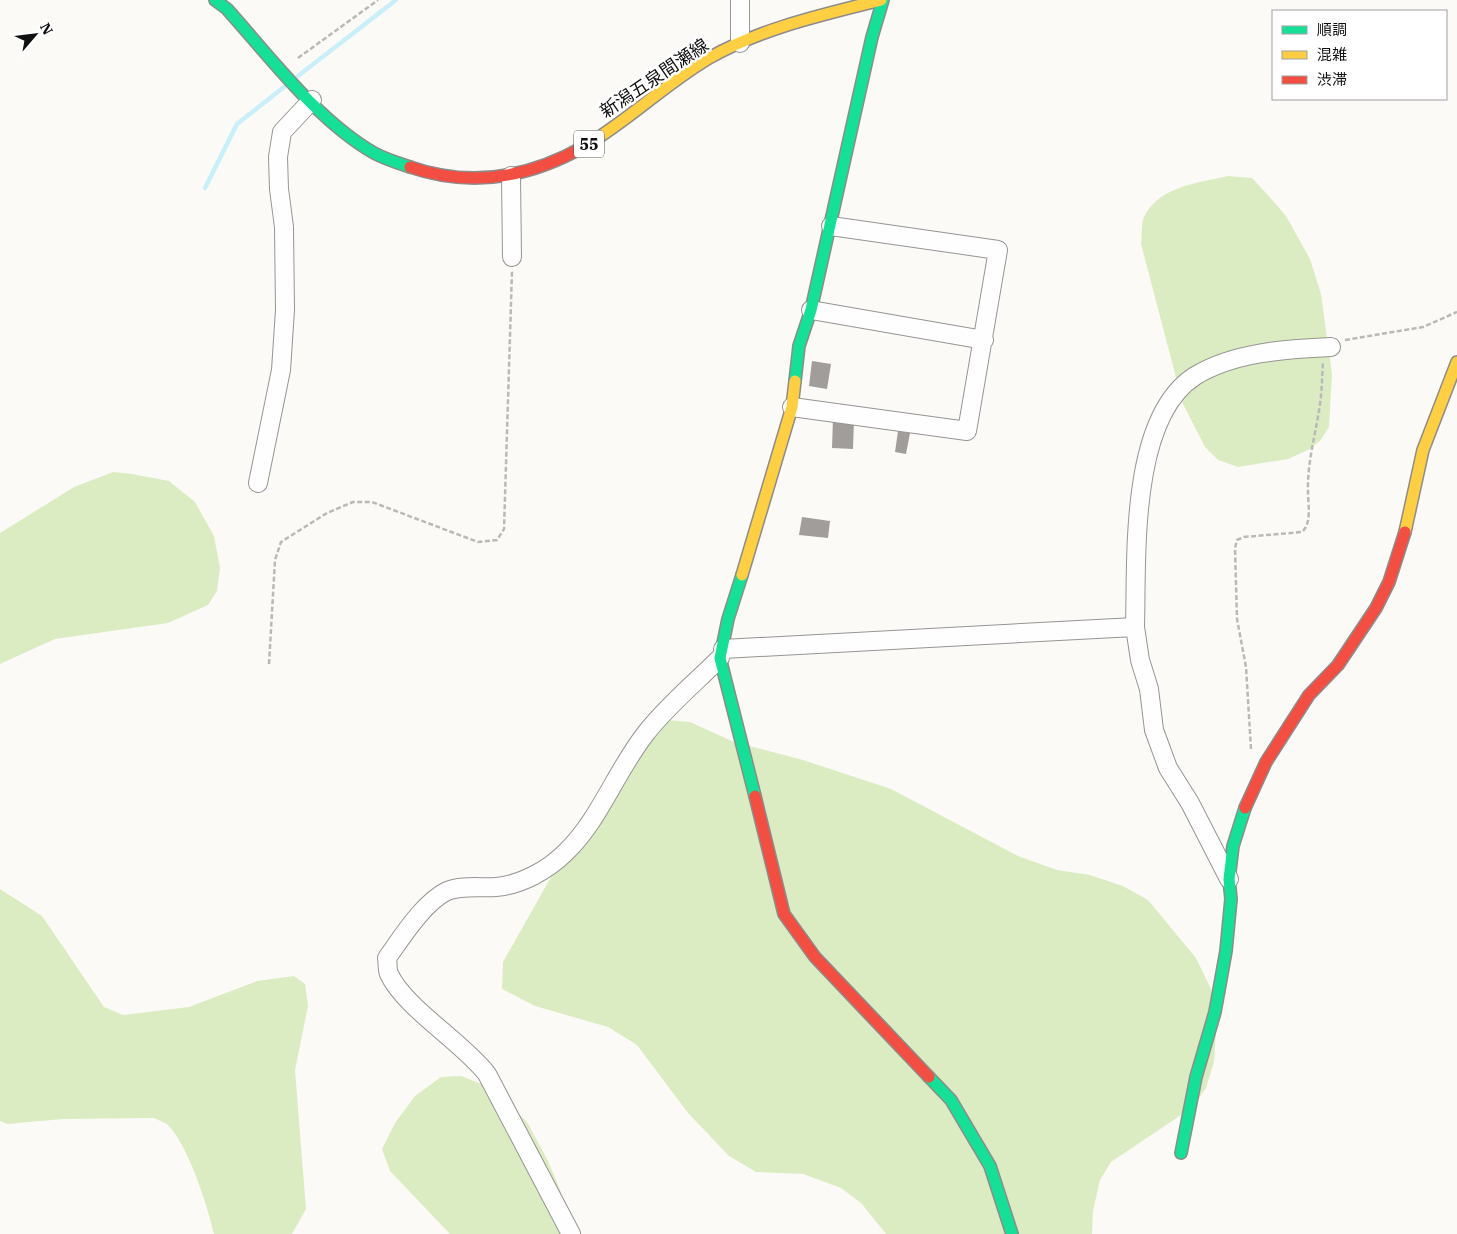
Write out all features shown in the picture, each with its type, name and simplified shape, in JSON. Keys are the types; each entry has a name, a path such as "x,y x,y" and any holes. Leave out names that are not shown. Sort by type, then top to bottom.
{"street":[{"name":"新潟五泉間瀬線","path":"215,0 227,10 339,127 369,150 429,174 471,180 511,176 568,156 593,141 708,59 740,43 794,23 882,0"},
{"path":"740,0 740,43"},
{"path":"882,0 872,37 832,226 799,346 792,407 749,555 728,619 722,653 784,914 815,956 951,1100 990,1166 1012,1234"},
{"path":"258,483 281,370 285,318 284,227 279,189 278,157 282,132 312,100"},
{"path":"511,176 512,257"},
{"path":"792,407 967,431 998,250 832,226"},
{"path":"810,310 984,340"},
{"path":"1229,879 1190,803 1168,768 1154,730 1149,689 1140,660 1135,627 1137,540 1140,496 1148,452 1159,420 1176,394 1193,377 1213,367 1278,351 1331,347"},
{"path":"1181,1153 1191,1096 1215,1012 1232,899 1229,879 1233,846 1249,797 1266,762 1309,695 1338,665 1358,636 1389,582 1410,516 1423,450 1457,362"},
{"path":"570,1234 487,1074 474,1057 408,1000 388,973 388,958 433,900 448,891 461,888 498,887 516,883 544,869 566,852 588,826 646,733 722,653 1135,627"}],"path":[{"path":"289,76 378,0"},
{"path":"269,664 275,560 281,542 327,513 353,502 372,502 478,542 497,540 504,529 512,257"},
{"path":"1252,755 1248,724 1246,667 1237,619 1235,548 1237,540 1244,537 1302,532 1306,529 1308,482 1314,433 1320,404 1323,360 1331,347 1341,340 1423,327 1457,312"}],"green space":[{"path":"1228,176 1252,178 1286,216 1310,259 1321,294 1332,374 1329,427 1320,441 1308,450 1288,459 1238,467 1218,460 1205,447 1183,404 1141,244 1144,217 1159,198 1169,192 1192,184"},
{"path":"113,472 169,481 195,502 214,536 220,568 217,591 208,605 168,623 55,639 0,664 0,533 74,487"},
{"path":"668,720 690,722 734,742 803,760 891,789 1018,856 1057,870 1090,875 1123,886 1148,900 1196,958 1211,989 1216,1032 1214,1062 1206,1088 1193,1107 1111,1162 1100,1180 1093,1211 1092,1234 886,1234 861,1203 841,1188 803,1174 756,1172 729,1156 688,1113 637,1045 608,1027 535,1006 502,989 503,962 547,884 635,738"},
{"path":"0,889 42,916 104,1007 123,1015 189,1007 257,981 294,976 305,984 308,1006 295,1070 306,1209 292,1234 214,1234 202,1193 183,1147 168,1125 154,1118 63,1119 7,1124 0,1121"},
{"path":"461,1076 492,1088 527,1122 548,1161 561,1192 565,1234 450,1234 390,1171 382,1149 395,1123 415,1096 441,1077"}],"building":[{"path":"812,361 831,364 827,389 809,386"},
{"path":"833,418 854,419 853,449 832,448"},
{"path":"898,431 910,433 906,454 895,452"},
{"path":"802,517 830,521 828,538 799,535"}],"waterway":[{"path":"298,76 396,0"},
{"path":"205,188 237,124 284,87"}],"traffic: fast":[{"path":"215,0 227,9 296,87 333,124 353,140 374,153 410,167"},
{"path":"795,381 799,346 811,310 872,37 883,0"},
{"path":"742,575 728,619 720,658 755,796"},
{"path":"1181,1153 1196,1077 1215,1012 1226,951 1231,899 1229,879 1233,846 1245,808"},
{"path":"929,1077 951,1100 990,1166 1012,1234"}],"traffic: slow":[{"path":"585,146 617,125 693,68 729,48 750,38 793,23 881,0"},
{"path":"1405,532 1423,450 1457,362"},
{"path":"742,575 792,407 795,381"}],"traffic: jam":[{"path":"410,167 455,177 499,176 543,166 585,146"},
{"path":"1245,808 1266,762 1309,695 1338,665 1376,608 1389,582 1405,532"},
{"path":"755,796 784,914 815,957 929,1077"}]}
